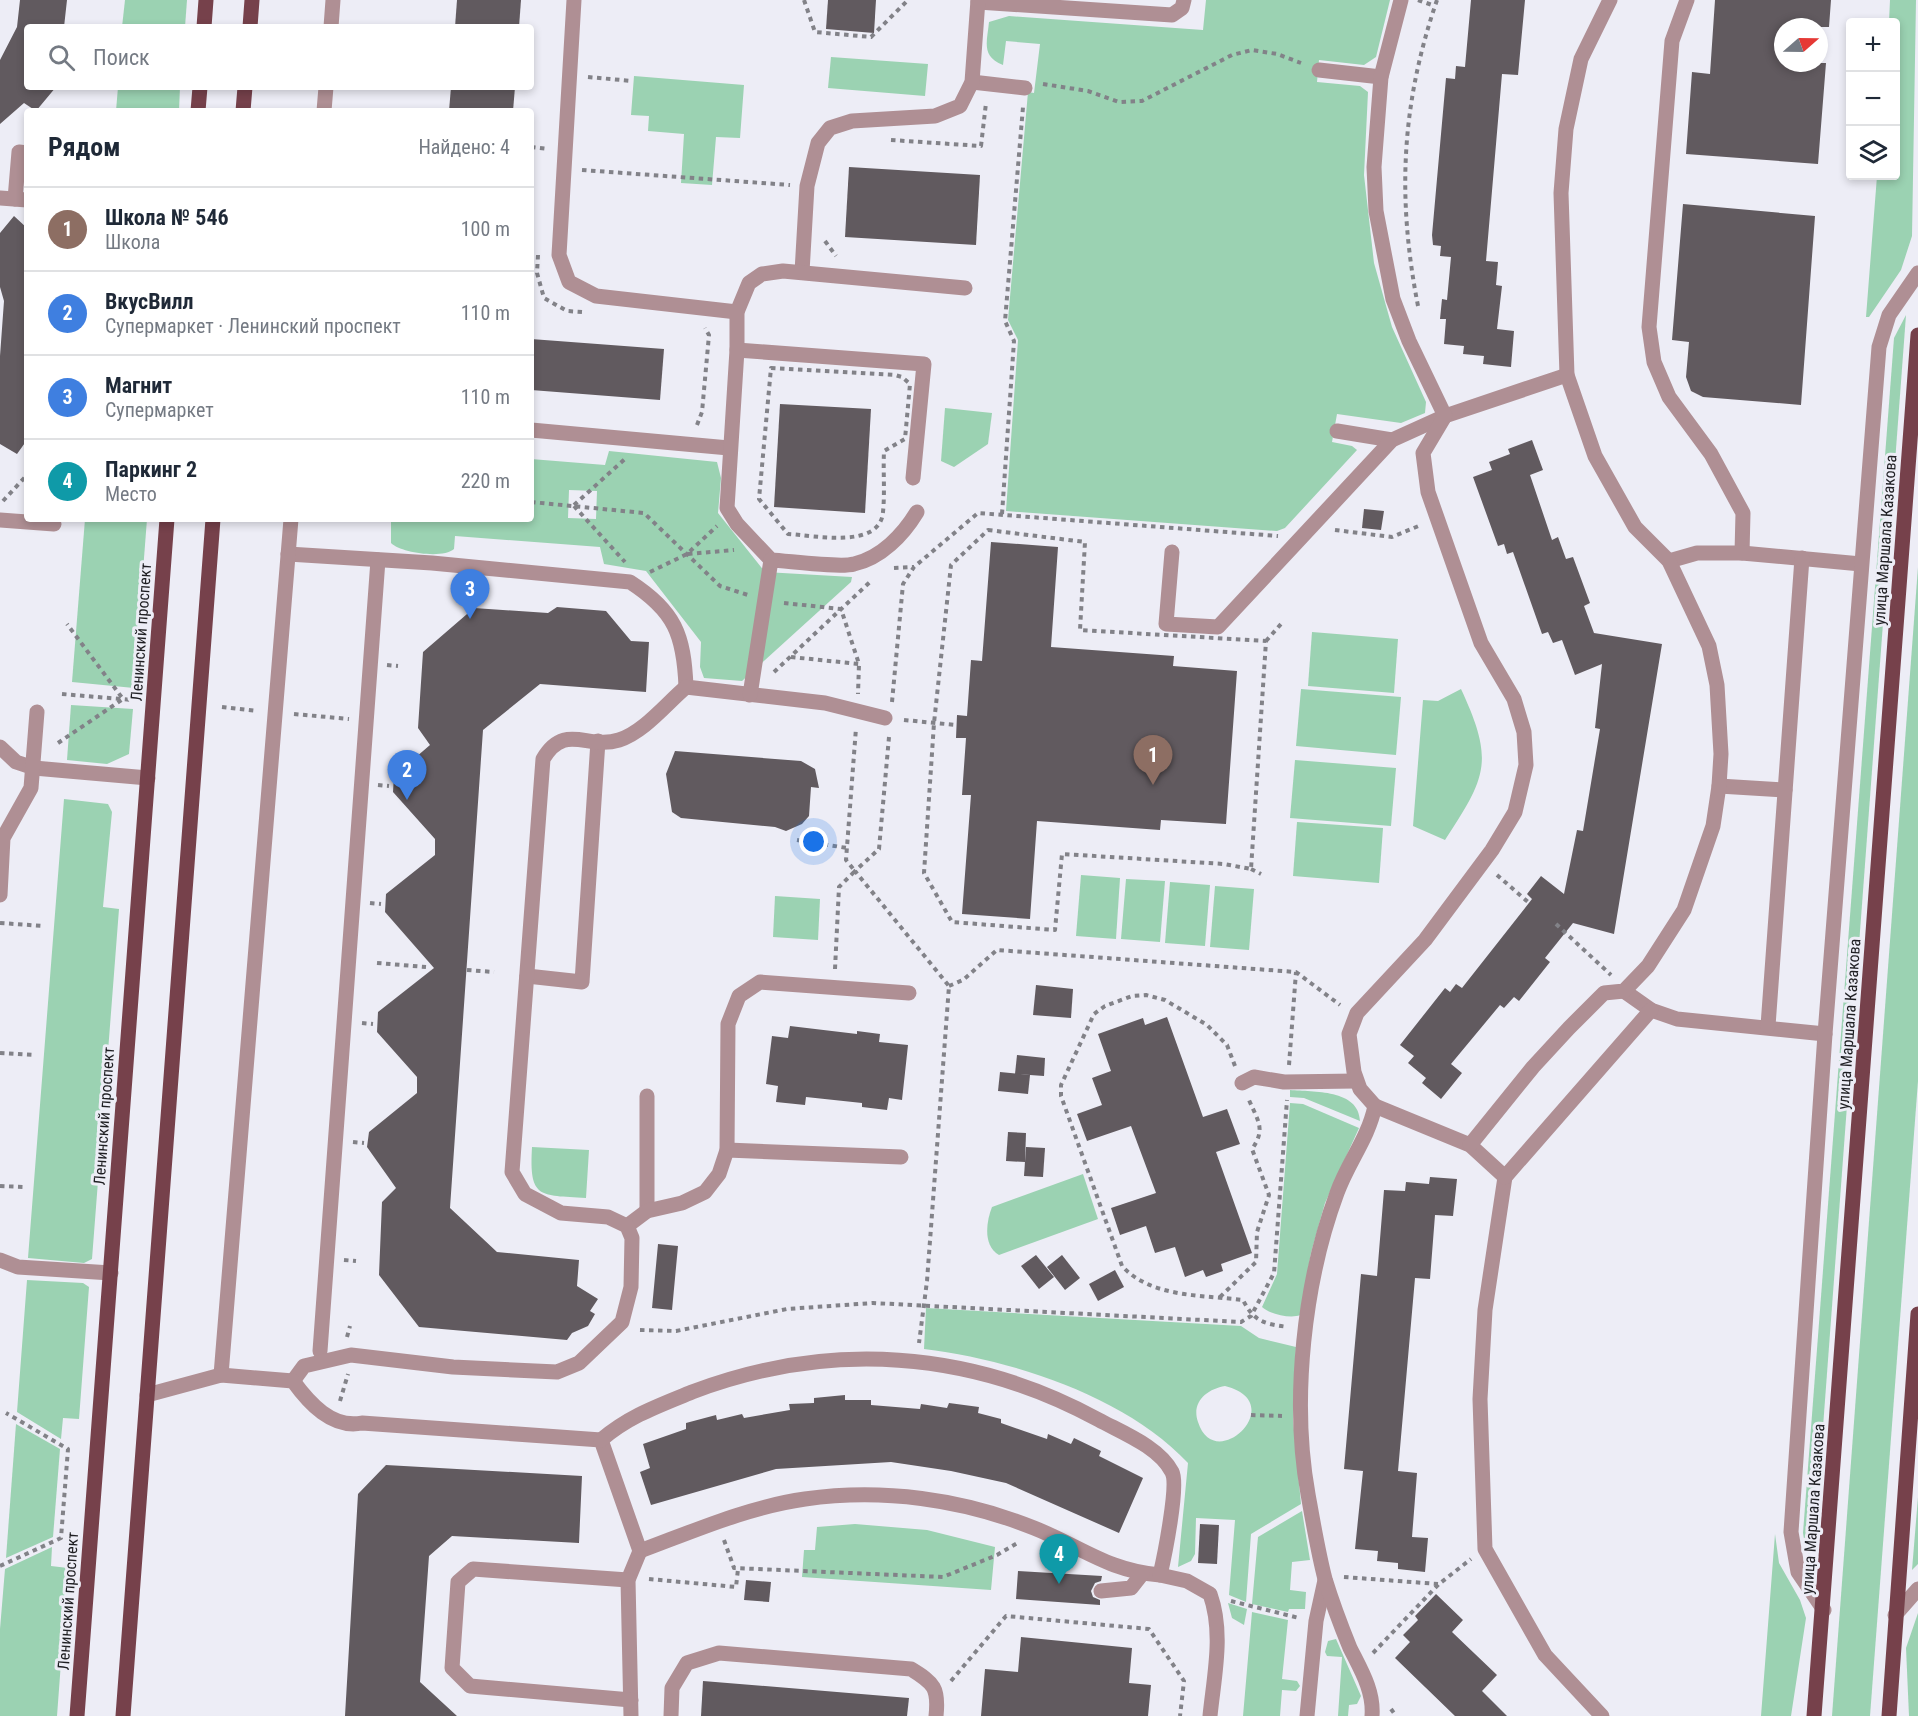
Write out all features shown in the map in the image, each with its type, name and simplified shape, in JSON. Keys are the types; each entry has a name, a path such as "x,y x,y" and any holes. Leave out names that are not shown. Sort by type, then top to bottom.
{"main road":[{"path":"204,24 206,0"},
{"path":"250,24 252,0"},
{"path":"198,108 200,90"},
{"path":"243,108 245,90"},
{"name":"улица Маршала Казакова","path":"1814,1716 1824,1610 1918,335"},
{"name":"Ленинский проспект","path":"77,1716 167,522"},
{"path":"123,1716 213,522"},
{"path":"1889,1716 1918,1314"}],"street":[{"path":"331,24 333,0"},
{"path":"574,0 559,255 569,282 596,296 737,312"},
{"path":"802,272 807,186 818,143 830,128 852,121 935,116 960,106 972,82 978,1 1172,15 1182,8 1184,0"},
{"path":"1401,0 1381,77 1374,167 1383,255 1393,299 1409,341 1445,416"},
{"path":"1470,1145 1533,1067 1569,1028 1604,993 1623,991 1648,966 1684,910 1713,826 1719,786 1721,754 1717,685 1709,646 1669,561 1635,527 1595,456 1566,375 1561,193 1566,129 1581,59 1610,0"},
{"path":"1687,0 1672,41 1649,327 1654,362 1669,397 1711,454 1743,513 1742,554"},
{"path":"1319,70 1381,77"},
{"path":"972,82 1025,88"},
{"path":"324,108 326,90"},
{"path":"14,199 19,152 24,153"},
{"path":"917,512 906,531 882,551 854,565 771,560 759,547 728,508 737,312 749,283 762,274 802,272 964,288"},
{"path":"1824,1610 1798,1572 1791,1532 1825,1034 1879,347 1889,315 1918,273"},
{"path":"737,350 924,364 913,478"},
{"path":"1172,552 1166,624 1218,627 1392,440 1445,416 1566,375"},
{"path":"1445,416 1423,453 1428,492 1481,643 1514,699 1524,732 1526,765 1515,812 1492,850 1425,940 1357,1013 1349,1034 1356,1081 1375,1106 1470,1145 1505,1177"},
{"path":"534,430 729,448"},
{"path":"1338,431 1392,440"},
{"path":"0,520 24,522"},
{"path":"27,522 54,524"},
{"path":"221,1375 291,522"},
{"path":"1669,561 1697,553 1802,558 1861,564"},
{"path":"288,554 630,582 654,598 679,633 685,657 686,687"},
{"path":"1768,1026 1802,558"},
{"path":"320,1351 378,560"},
{"path":"750,695 771,560"},
{"path":"293,1380 304,1366 351,1355 453,1367 557,1372 579,1363 622,1322 631,1287 633,1238 627,1226 608,1217 561,1213 525,1194 512,1172 543,759 550,747 562,739 618,741 636,731 686,687 825,703 890,718"},
{"path":"0,895 3,838 31,788 37,712"},
{"path":"527,976 582,982 598,741"},
{"path":"0,747 16,762 34,768 148,778"},
{"path":"1719,786 1785,790"},
{"path":"627,1226 647,1210 682,1203 705,1192 719,1174 727,1150 728,1024 739,996 760,982 909,993"},
{"path":"1623,991 1651,1010 1677,1019 1768,1026 1825,1034"},
{"path":"1602,1716 1545,1654 1485,1549 1480,1388 1485,1310 1505,1177 1651,1010"},
{"path":"1242,1083 1254,1077 1288,1082 1356,1081"},
{"path":"647,1096 647,1210"},
{"path":"1372,1716 1373,1702 1326,1580 1308,1492 1300,1416 1307,1330 1318,1250 1338,1191 1370,1128 1375,1106"},
{"path":"727,1150 901,1157"},
{"path":"0,1260 18,1267 111,1273"},
{"path":"293,1380 307,1401 326,1415 349,1426 362,1423 601,1440 622,1422 668,1402 717,1383 766,1370 816,1362 888,1359 951,1365 1011,1382 1072,1405 1128,1436 1163,1459 1174,1475 1168,1533 1160,1575"},
{"path":"147,1395 221,1375 293,1380"},
{"path":"601,1440 640,1551 629,1578 631,1716"},
{"path":"640,1551 714,1523 806,1499 890,1496 956,1503 1033,1527 1112,1566 1142,1574 1187,1581 1210,1594 1216,1609 1218,1627 1210,1716"},
{"path":"629,1578 474,1569 458,1582 452,1668 470,1686 631,1700"},
{"path":"1101,1591 1131,1588 1142,1574"},
{"path":"1307,1716 1316,1622 1326,1580"},
{"path":"1895,1616 1918,1589"},
{"path":"671,1716 672,1688 687,1663 719,1653 910,1669 928,1680 939,1695 936,1716"}],"path":[{"path":"804,0 815,32 871,37 908,0"},
{"path":"1417,0 1435,6"},
{"path":"1419,308 1408,256 1404,213 1406,124 1437,0"},
{"path":"1002,514 1014,341 1005,321 1025,88 1040,84 1088,91 1119,102 1142,101 1232,55 1252,50 1277,54 1319,70"},
{"path":"584,77 632,81"},
{"path":"889,140 981,146 988,84"},
{"path":"581,170 807,186"},
{"path":"823,235 826,243 839,259"},
{"path":"693,427 699,425 702,412 709,335 703,326"},
{"path":"771,368 895,375 902,377 910,384 905,439 884,451 883,513 880,523 870,533 855,538 788,534 759,499 771,368"},
{"path":"573,506 645,441"},
{"path":"0,503 24,478"},
{"path":"534,502 644,513 720,586 765,602 842,609"},
{"path":"573,506 630,568 630,582 687,554 730,513"},
{"path":"834,987 839,887 879,849 903,584 914,567 978,513 1281,536"},
{"path":"1315,524 1328,529 1392,537 1437,518"},
{"path":"1261,874 1251,869 1224,864 1062,854 1055,930 952,922 924,873 934,723 951,565 988,530 1085,542 1080,630 1266,641"},
{"path":"687,554 759,547"},
{"path":"884,568 914,567"},
{"path":"750,695 876,575"},
{"path":"842,609 859,663 858,712 846,860 948,986 927,1281 922,1304 917,1362"},
{"path":"67,624 123,699"},
{"path":"1251,869 1266,641 1281,624"},
{"path":"790,657 859,663"},
{"path":"62,694 134,700"},
{"path":"58,743 123,699"},
{"path":"890,718 957,725"},
{"path":"797,840 847,848"},
{"path":"1503,865 1496,875 1528,902"},
{"path":"0,923 44,926"},
{"path":"1556,924 1604,966 1623,991"},
{"path":"948,986 963,980 997,950 1296,972 1357,1013"},
{"path":"377,963 426,967"},
{"path":"467,970 494,972"},
{"path":"618,1326 676,1331 787,1309 873,1303 1241,1322 1251,1316 1275,1273 1296,972"},
{"path":"1220,1297 1256,1262 1257,1232 1269,1195 1252,1149 1260,1138 1261,1129 1227,1045 1207,1025 1165,1000 1146,995 1105,1005 1094,1014 1061,1085 1060,1096 1122,1266 1157,1288 1220,1297 1243,1300 1251,1316 1270,1324 1307,1330"},
{"path":"0,1053 34,1055"},
{"path":"0,1186 24,1187"},
{"path":"340,1402 349,1369"},
{"path":"0,1566 61,1538 68,1449 6,1413"},
{"path":"1251,1414 1300,1416"},
{"path":"714,1523 734,1568 738,1569 943,1576 997,1555 1023,1540"},
{"path":"1345,1568 1351,1588"},
{"path":"629,1578 736,1587 738,1569"},
{"path":"1326,1580 1347,1577 1439,1584"},
{"path":"939,1695 1006,1616 1149,1629 1184,1681 1180,1716"},
{"path":"1369,1642 1376,1662"},
{"path":"1389,1700 1391,1716"}],"green space":[{"path":"125,0 187,0 185,24 122,24"},
{"path":"1206,0 1390,0 1376,57 1364,65 1319,60 1317,82 1360,86 1368,92 1364,175 1374,263 1392,327 1426,402 1425,413 1401,423 1337,414 1332,442 1352,446 1357,450 1285,528 1277,531 1006,511 1018,340 1008,320 1028,92 1034,93 1040,44 1006,41 1003,65 988,53 989,22 1009,16 1203,30"},
{"path":"1890,0 1916,0 1912,236 1901,270 1869,317 1866,317 1877,180 1900,180 1900,18 1889,18"},
{"path":"831,57 928,64 925,96 828,88"},
{"path":"634,76 744,85 740,138 716,137 712,185 681,183 684,134 648,131 649,116 631,115"},
{"path":"118,90 180,90 179,108 116,108"},
{"path":"1906,315 1813,1561 1806,1550 1803,1533 1894,338"},
{"path":"945,408 992,413 988,444 954,467 941,461"},
{"path":"609,451 717,462 721,478 718,513 765,572 852,577 851,582 742,681 704,678 700,667 701,642 646,571 604,564 600,547 455,536 454,549 449,552 422,554 404,550 391,543 391,522 534,522 534,459 605,465","holes":["569,490 597,491 596,519 568,518"]},
{"path":"85,522 147,522 134,688 72,682"},
{"path":"1918,567 1918,1081 1870,1716 1832,1716"},
{"path":"1312,632 1398,639 1394,693 1308,686"},
{"path":"1301,689 1401,697 1396,755 1296,746"},
{"path":"1461,689 1479,735 1482,752 1481,768 1470,800 1445,840 1413,826 1423,700 1438,701"},
{"path":"71,705 133,709 129,754 107,764 67,760"},
{"path":"1295,760 1396,768 1391,826 1290,818"},
{"path":"64,799 108,804 112,812 103,907 119,909 92,1259 84,1263 28,1258"},
{"path":"1297,822 1383,828 1379,883 1293,876"},
{"path":"1081,875 1120,878 1116,939 1076,936"},
{"path":"1126,879 1165,881 1160,942 1121,939"},
{"path":"1170,882 1210,885 1205,946 1165,943"},
{"path":"1215,886 1254,889 1249,950 1210,947"},
{"path":"775,896 820,899 818,940 773,937"},
{"path":"1290,1090 1322,1092 1343,1098 1352,1103 1358,1111 1360,1121 1304,1098 1290,1097"},
{"path":"1290,1103 1303,1104 1359,1128 1325,1203 1311,1253 1300,1315 1286,1316 1275,1314 1262,1307 1277,1274"},
{"path":"532,1147 589,1150 586,1198 557,1196 540,1191 535,1185 533,1176"},
{"path":"1083,1174 1098,1219 999,1255 994,1251 990,1246 987,1233 992,1207"},
{"path":"27,1280 83,1283 89,1287 79,1419 63,1418 61,1439 17,1412"},
{"path":"926,1308 1241,1326 1259,1338 1296,1347 1293,1420 1301,1504 1251,1534 1246,1602 1229,1595 1235,1520 1196,1518 1195,1554 1191,1561 1178,1567 1188,1463 1162,1439 1133,1418 1066,1385 994,1362 924,1349","holes":["1225,1386 1243,1394 1251,1406 1250,1419 1243,1430 1231,1439 1219,1441 1207,1437 1196,1415 1202,1398 1212,1390"]},
{"path":"16,1424 60,1449 53,1537 6,1558"},
{"path":"1918,1497 1918,1564 1912,1570"},
{"path":"1302,1511 1310,1560 1292,1562 1290,1590 1306,1592 1305,1609 1289,1609 1288,1612 1252,1604 1258,1537"},
{"path":"855,1524 927,1530 995,1547 991,1590 802,1577 804,1550 815,1550 817,1527"},
{"path":"1775,1534 1779,1563 1800,1600 1806,1618 1791,1716 1761,1716"},
{"path":"52,1547 51,1566 68,1568 57,1716 0,1716 0,1629 5,1569"},
{"path":"1228,1603 1247,1609 1244,1625 1232,1618"},
{"path":"1252,1612 1288,1620 1282,1679 1297,1681 1300,1686 1296,1691 1282,1690 1280,1716 1243,1716"},
{"path":"1918,1613 1918,1716 1909,1716 1906,1648"},
{"path":"1336,1639 1361,1696 1357,1704 1349,1705 1348,1716 1338,1716 1342,1657 1327,1656 1325,1652 1328,1641"}],"building":[{"path":"20,0 67,0 64,24 24,24 24,90 54,90 38,108 32,108 24,103 0,124 0,60 17,27"},
{"path":"457,0 521,0 519,24 455,24"},
{"path":"828,0 876,0 874,33 826,29"},
{"path":"1471,0 1525,0 1518,75 1502,74 1486,261 1498,262 1496,285 1502,286 1497,329 1514,331 1511,367 1483,364 1484,356 1463,354 1464,346 1444,344 1446,319 1440,319 1442,299 1447,300 1451,257 1440,256 1441,246 1433,245 1432,235 1446,78 1455,79 1456,66 1465,67"},
{"path":"1715,0 1831,0 1829,27 1828,18 1774,18 1774,72 1825,72 1818,164 1686,154 1692,72 1710,74"},
{"path":"451,90 515,90 513,108 449,108"},
{"path":"849,167 980,175 976,245 845,237"},
{"path":"1683,204 1815,216 1801,405 1703,397 1691,391 1686,377 1689,342 1672,340"},
{"path":"14,216 24,225 24,444 17,454 0,444 0,356 4,301 0,287 0,233"},
{"path":"534,339 664,349 660,400 534,390"},
{"path":"780,404 871,409 865,513 774,507"},
{"path":"1532,440 1543,470 1530,475 1552,540 1558,537 1566,559 1573,557 1590,603 1584,606 1594,633 1662,644 1614,934 1573,923 1545,958 1550,962 1519,1001 1514,997 1504,1008 1500,1005 1451,1064 1462,1073 1441,1099 1422,1083 1426,1078 1408,1063 1414,1056 1400,1045 1445,988 1450,992 1456,984 1462,988 1532,899 1527,894 1541,876 1564,894 1577,830 1583,831 1600,729 1595,728 1602,664 1575,675 1562,640 1553,643 1548,632 1542,634 1513,552 1507,554 1504,544 1498,546 1473,477 1492,470 1489,462 1510,454 1508,449"},
{"path":"1364,509 1384,511 1381,530 1362,528"},
{"path":"991,542 1058,547 1051,647 1174,656 1173,666 1237,671 1226,824 1161,820 1160,830 1037,821 1030,919 962,914 971,795 962,795 966,738 956,738 957,715 967,716 971,660 982,661"},
{"path":"557,607 606,611 631,641 649,642 646,692 540,684 483,730 450,1208 497,1252 579,1260 577,1286 598,1299 590,1311 595,1314 588,1326 572,1333 567,1340 419,1327 379,1275 382,1202 396,1188 367,1147 369,1132 417,1093 417,1077 377,1032 378,1012 434,968 385,912 386,894 435,855 435,839 393,792 394,776 430,745 418,728 423,652 474,608 548,613"},
{"path":"675,751 801,761 815,769 819,788 811,787 809,816 802,824 786,831 775,827 681,818 672,812 666,774"},
{"path":"1036,985 1073,989 1071,1018 1033,1015"},
{"path":"1167,1017 1203,1117 1227,1109 1240,1144 1216,1152 1252,1253 1221,1264 1223,1271 1206,1277 1203,1270 1185,1277 1175,1247 1155,1253 1146,1226 1120,1235 1111,1208 1156,1193 1131,1126 1087,1141 1077,1114 1102,1105 1092,1078 1111,1071 1098,1034 1143,1018 1145,1025"},
{"path":"790,1026 857,1034 857,1031 880,1034 879,1042 908,1045 902,1100 889,1098 887,1110 862,1107 862,1103 806,1097 805,1105 776,1102 778,1086 766,1084 772,1036 788,1038"},
{"path":"1017,1055 1045,1058 1044,1076 1015,1074"},
{"path":"1000,1072 1030,1075 1028,1094 998,1091"},
{"path":"1008,1132 1026,1133 1025,1162 1006,1161"},
{"path":"1026,1147 1045,1148 1043,1177 1024,1176"},
{"path":"1430,1177 1457,1179 1453,1216 1435,1215 1430,1279 1415,1278 1398,1471 1417,1473 1412,1537 1428,1538 1425,1572 1398,1569 1398,1563 1377,1561 1378,1551 1355,1549 1363,1471 1344,1469 1361,1274 1377,1276 1384,1190 1405,1191 1406,1182 1429,1184"},
{"path":"658,1244 678,1246 672,1310 652,1308"},
{"path":"1036,1255 1054,1277 1039,1289 1021,1266"},
{"path":"1062,1255 1080,1278 1065,1290 1047,1267"},
{"path":"1115,1270 1124,1287 1098,1301 1089,1284"},
{"path":"845,1395 845,1400 871,1400 871,1405 920,1409 921,1404 947,1408 949,1403 979,1407 978,1413 1001,1419 1001,1423 1047,1439 1048,1434 1071,1444 1074,1438 1101,1451 1099,1456 1143,1478 1119,1533 1006,1483 951,1471 891,1462 776,1469 651,1505 640,1472 650,1468 643,1444 686,1429 686,1423 716,1415 717,1420 742,1414 744,1418 790,1410 789,1404 814,1403 814,1398"},
{"path":"386,1465 582,1476 579,1543 452,1536 429,1556 420,1682 457,1716 345,1716 358,1494"},
{"path":"1200,1524 1219,1525 1217,1564 1198,1563"},
{"path":"1018,1571 1102,1576 1101,1581 1095,1583 1091,1591 1093,1597 1100,1600 1100,1605 1016,1599"},
{"path":"746,1580 771,1582 769,1602 744,1600"},
{"path":"1436,1594 1463,1620 1452,1632 1497,1675 1482,1691 1507,1716 1455,1716 1395,1658 1410,1642 1403,1635 1418,1620 1415,1616"},
{"path":"1021,1637 1132,1648 1129,1683 1151,1685 1148,1716 981,1716 985,1669 1018,1672"},
{"path":"703,1681 909,1698 907,1716 701,1716"}],"place":[{"name":"Магнит","path":"470,619"},
{"name":"Школа № 546","path":"1153,785"},
{"name":"ВкусВилл","path":"407,800"},
{"name":"Паркинг 2","path":"1059,1584"}]}
